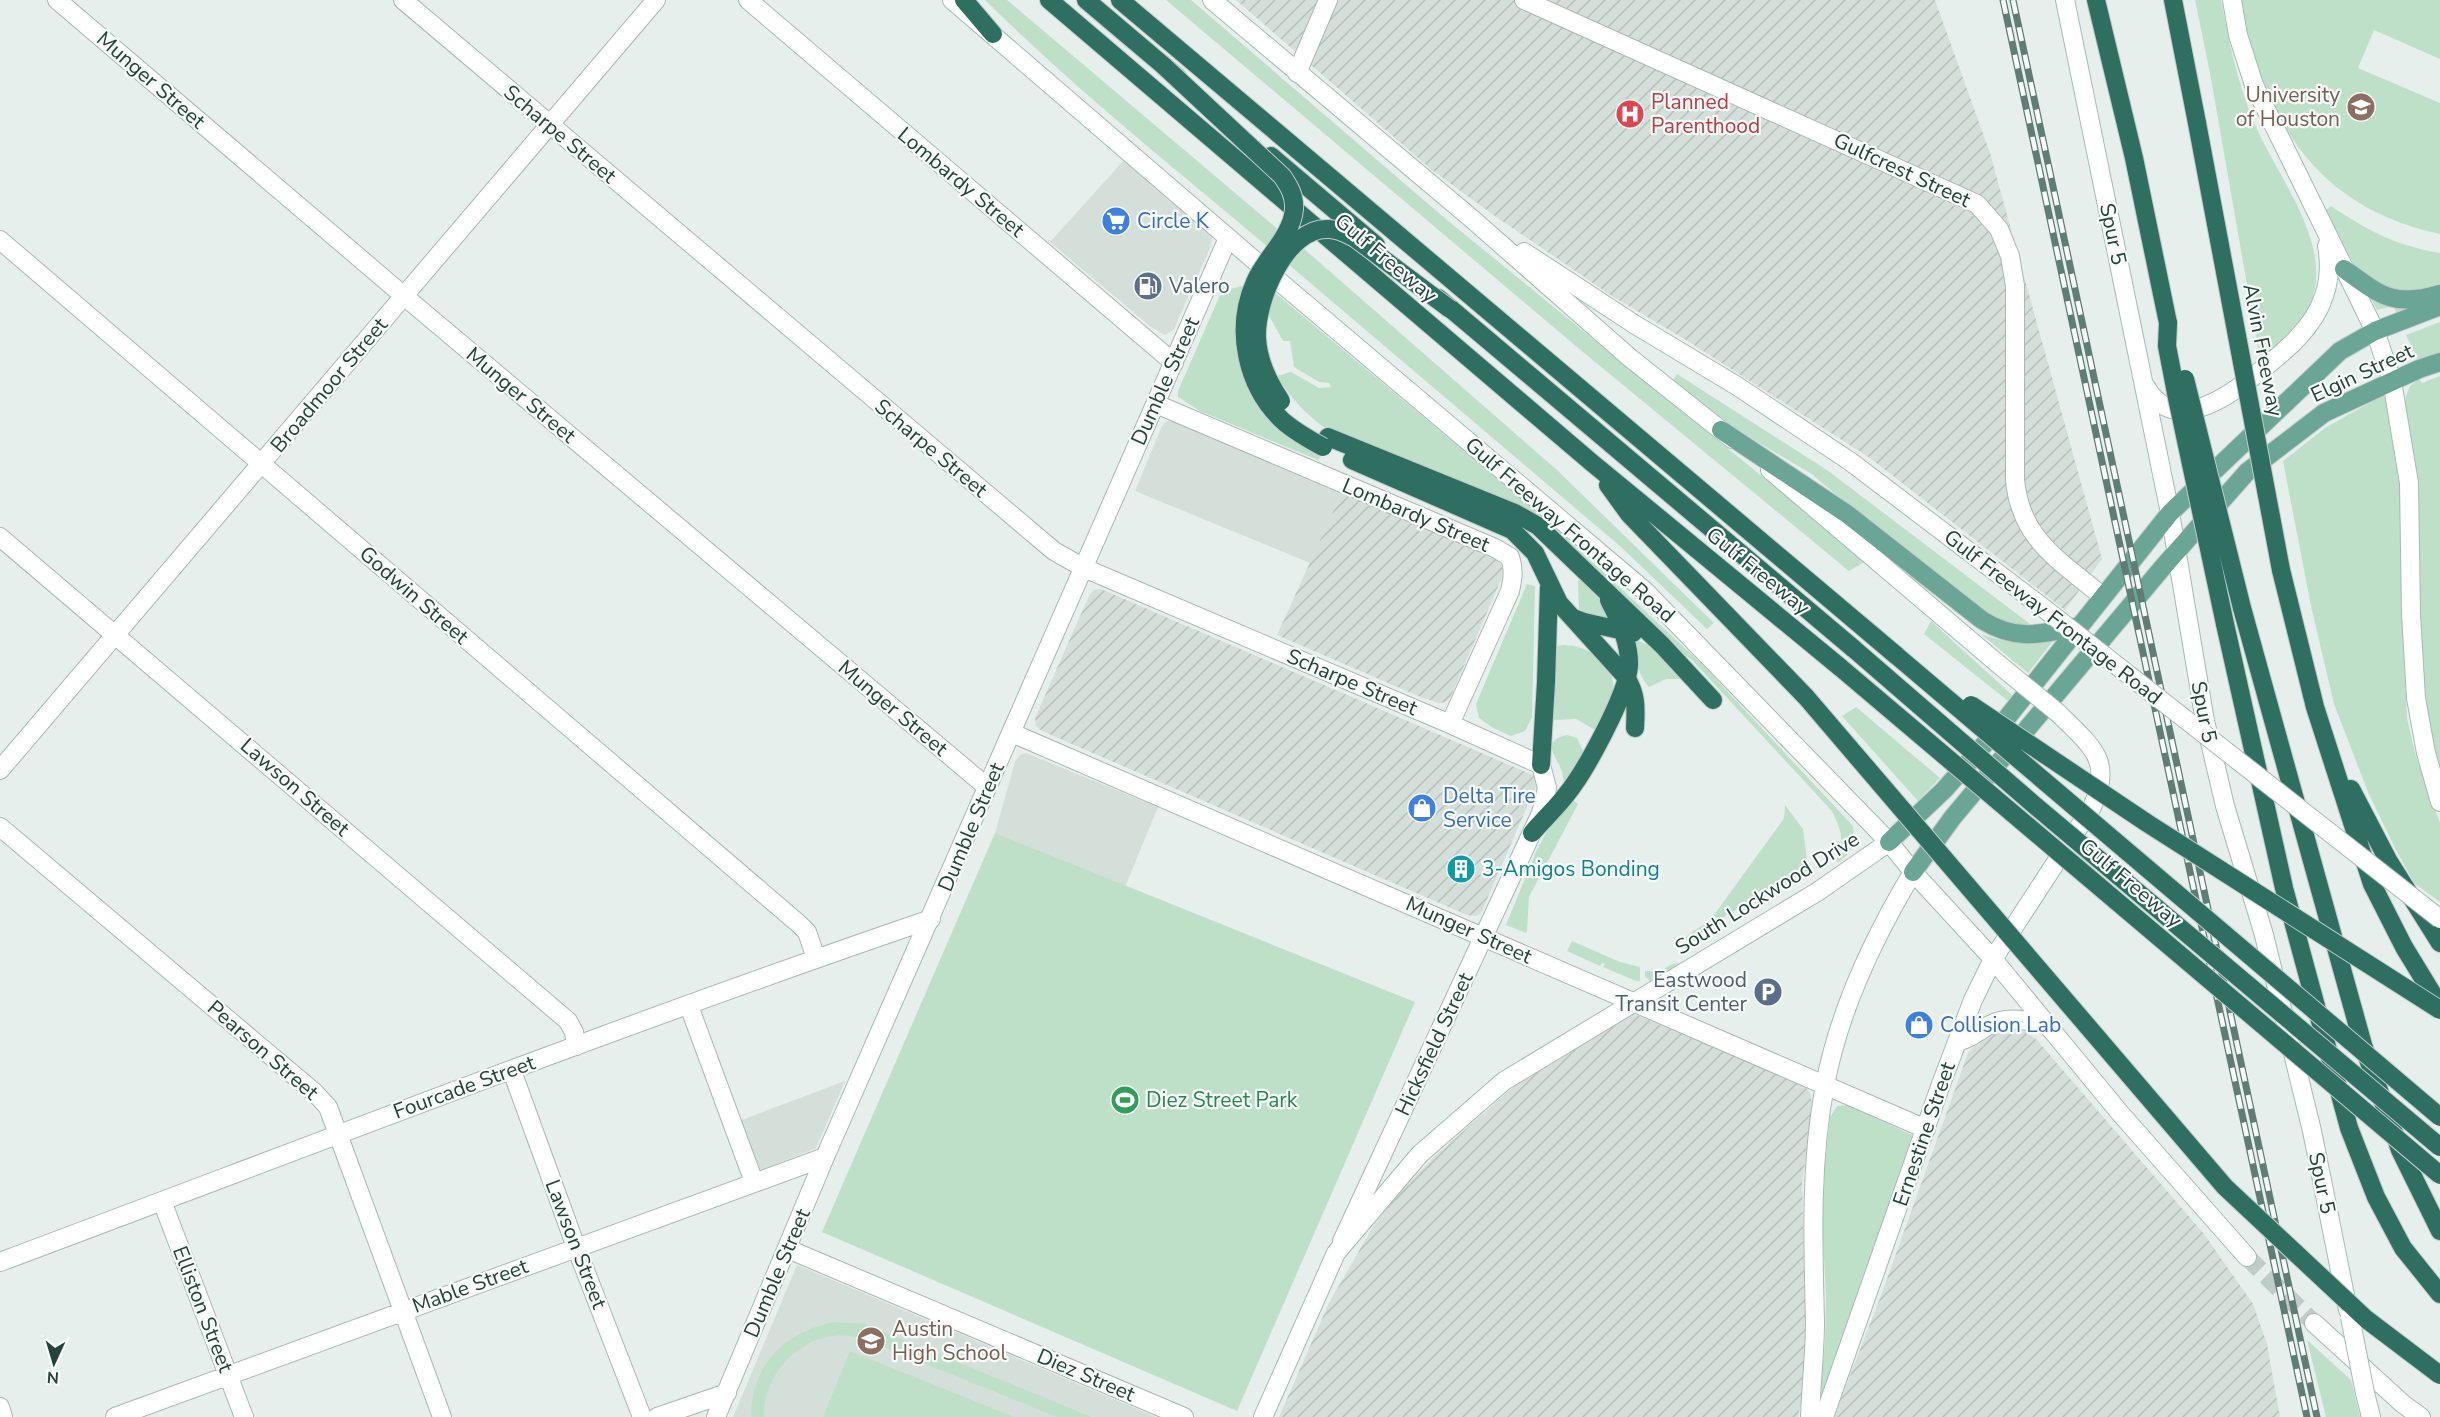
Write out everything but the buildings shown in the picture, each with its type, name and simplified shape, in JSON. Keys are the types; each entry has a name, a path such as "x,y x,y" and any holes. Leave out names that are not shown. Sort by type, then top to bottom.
{"highway":[{"path":"964,0 993,34"},
{"name":"Gulf Freeway","path":"1049,0 1591,462 1841,668 2440,1175"},
{"name":"Gulf Freeway","path":"1086,0 2440,1147"},
{"name":"Gulf Freeway","path":"1120,0 2440,1117"},
{"name":"Spur 5","path":"2096,0 2134,158 2168,323"},
{"name":"Alvin Freeway","path":"2173,0 2281,570 2315,707"},
{"path":"1165,67 1281,176 1290,187 1294,199 1294,212 1283,237 1265,261 1254,282 1244,322 1249,362 1257,386 1267,403 1284,422 1303,436 1326,442 1515,513 1538,526 1662,645 1713,700"},
{"path":"1450,309 1355,238 1342,231 1328,228 1315,231 1290,249 1269,281 1262,301 1257,329 1261,361 1271,386 1285,407 1326,442 1512,530 1536,553 1549,585 1570,617 1626,677 1634,689 1637,702 1635,728"},
{"path":"2168,323 2177,345 2242,608 2362,1045 2400,1150 2440,1231"},
{"path":"2168,323 2167,346 2225,624 2284,888 2349,1128 2376,1197 2403,1248 2440,1294"},
{"path":"1591,462 1629,514 1806,697 2225,1186 2366,1319 2440,1376"},
{"path":"1541,765 1549,585"},
{"path":"1532,833 1567,795 1582,772 1615,707 1626,677 1628,661 1623,631 1605,590"},
{"path":"1570,617 1639,634 1662,645"},
{"path":"1897,656 2147,824 2440,1008"},
{"path":"2315,707 2355,799 2388,860 2440,943"},
{"path":"2315,707 2372,884 2404,947 2440,1008"}],"main road":[{"path":"2344,269 2380,295 2404,301 2440,294"},
{"name":"Elgin Street","path":"2170,513 2340,351 2375,331 2440,306"},
{"name":"Elgin Street","path":"2176,552 2247,472 2324,412 2419,369 2440,362"},
{"path":"1721,430 1847,514 1997,630 2029,636 2080,626"},
{"name":"South Lockwood Drive","path":"1889,842 1944,790 1998,729 2170,513"},
{"path":"1913,872 1953,817 2176,552"}],"street":[{"name":"Munger Street","path":"57,0 987,787"},
{"name":"Scharpe Street","path":"403,0 1054,551 1084,568 1541,765"},
{"name":"Broadmoor Street","path":"0,770 657,0"},
{"name":"Lombardy Street","path":"748,0 1174,363"},
{"name":"Gulf Freeway Frontage Road","path":"952,0 1228,238 1645,591 1889,842 1913,872 1993,959 2120,1113 2247,1257"},
{"name":"Gulf Freeway Frontage Road","path":"1212,0 1471,218 1629,357 1721,430 2058,713"},
{"path":"1297,73 1328,0"},
{"name":"Gulfcrest Street","path":"1524,0 1977,204 1999,229 2010,256 2015,286 2014,480 2023,519 2037,539 2103,597"},
{"name":"Spur 5","path":"2065,0 2170,513 2205,721 2225,806 2264,935 2309,1120 2371,1417"},
{"path":"2232,0 2238,35 2254,85 2375,331 2392,381 2409,483 2411,614 2416,698 2426,753 2440,802"},
{"name":"Gulf Freeway Frontage Road","path":"1471,218 1634,324 1737,386 1851,462 2046,610 2440,920"},
{"path":"2143,382 2152,398 2170,410 2202,408 2231,395 2291,346 2316,313 2324,297 2330,265 2325,232"},
{"name":"Dumble Street","path":"716,1417 825,1157 1228,238"},
{"name":"Godwin Street","path":"0,240 799,924 807,932 816,958"},
{"name":"Lombardy Street","path":"1156,404 1495,548 1510,557 1513,579 1510,591 1450,724"},
{"name":"Lawson Street","path":"0,537 568,1021 574,1032 576,1046"},
{"name":"Ernestine Street","path":"1824,1417 1957,1041 1993,959 2092,807 2101,788 2102,771 2093,751 2058,713"},
{"name":"Munger Street","path":"1012,732 1926,1129"},
{"name":"Hicksfield Street","path":"1336,1253 1532,833 1545,799 1546,778 1541,765"},
{"name":"Pearson Street","path":"0,827 315,1093 328,1107 442,1417"},
{"name":"South Lockwood Drive","path":"1263,1417 1336,1253 1420,1154 1504,1081 1817,892 1889,842"},
{"path":"1810,1417 1815,1324 1813,1200 1817,1143 1825,1084 1844,1013 1878,935 1913,872"},
{"name":"Fourcade Street","path":"0,1262 576,1046 816,958 931,919"},
{"path":"689,1006 754,1182"},
{"path":"1957,1041 1964,1041 1979,1029 2011,1019 2048,1025"},
{"name":"Lawson Street","path":"512,1071 576,1247 642,1417"},
{"name":"Mable Street","path":"115,1417 825,1157"},
{"name":"Elliston Street","path":"162,1202 244,1417"},
{"name":"Diez Street","path":"788,1249 1184,1417"},
{"path":"2314,1323 2403,1404 2421,1417"},
{"path":"657,1417 726,1393"},
{"path":"0,1407 3,1417"}],"shaded area":[{"path":"1236,0 1935,0 1990,153 2102,559 2065,610 1870,458 1686,340 1612,296 1432,170"},
{"name":"Valero","path":"1125,159 1209,231 1212,237 1211,246 1174,329 1165,335 1151,327 1050,242"},
{"path":"1174,420 1342,492 1310,563 1135,491 1162,426 1167,421"},
{"path":"1342,492 1498,559 1503,569 1501,580 1451,696 1446,702 1439,703 1423,698 1277,635"},
{"path":"1101,589 1535,776 1537,784 1481,913 1476,916 1467,915 1042,731 1036,726 1035,718 1089,596 1094,590"},
{"path":"1026,753 1158,807 1125,887 995,833 1015,762 1020,755"},
{"path":"1634,1014 1804,1086 1810,1092 1813,1108 1802,1183 1806,1339 1802,1398 1798,1417 1279,1417 1329,1303 1375,1223 1401,1191 1435,1156 1518,1083"},
{"path":"2001,1029 2021,1029 2036,1039 2204,1234 2253,1304 2267,1344 2280,1417 1834,1417 1883,1290 1968,1053 1984,1035"},
{"path":"845,1081 816,1148 762,1170 757,1167 739,1121"},
{"name":"Austin High School","path":"797,1265 1156,1417 733,1417"}],"green space":[{"path":"985,0 1007,0 1280,231 1268,247 1088,95"},
{"path":"1166,0 1191,0 1447,220 1866,561 1849,571 1583,352"},
{"path":"2195,0 2221,0 2234,61 2247,105 2293,197 2314,251 2316,278 2311,304 2295,330 2260,359 2210,73"},
{"name":"University of Houston","path":"2240,0 2440,0 2440,59 2374,30 2358,68 2440,103 2440,234 2396,221 2359,202 2328,179 2302,152 2281,119 2264,83"},
{"path":"2331,206 2382,236 2409,246 2440,253 2440,295 2397,313 2393,306 2377,310 2326,210"},
{"path":"1303,248 1557,470 1714,623 1707,629 1621,547 1288,264"},
{"path":"1246,285 1241,304 1297,442 1321,456 1318,460 1200,411 1178,397 1178,391 1224,286 1230,289"},
{"path":"1274,292 1559,531 1702,664 1853,826 1852,848 1847,856 1837,863 1841,834 1831,810 1691,659 1678,651 1499,499 1322,426 1303,409 1277,376 1291,372 1319,388 1331,387 1329,383 1319,382 1294,367 1290,341 1283,341 1268,314"},
{"path":"2440,322 2440,352 2418,360 2406,335"},
{"path":"1677,374 1827,470 2034,627 2003,624 1977,610 1810,473 1736,429 1673,380"},
{"path":"2440,376 2440,771 2430,737 2421,652 2419,521 2413,453 2405,407 2410,386 2419,379 2422,383"},
{"path":"2383,395 2386,401 2400,489 2407,718 2416,757 2440,823 2440,902 2414,883 2395,848 2368,792 2334,704 2311,606 2283,461 2325,428"},
{"path":"1581,577 1594,589 1612,619 1605,621 1579,609 1578,581"},
{"path":"1527,584 1535,586 1532,717 1525,731 1511,736 1493,728 1479,718 1476,704"},
{"path":"1931,621 2012,695 2008,701 1924,634"},
{"path":"1981,634 2016,642 2053,641 2028,673"},
{"path":"1635,640 1652,646 1681,679 1666,679 1649,687 1638,666 1633,643"},
{"path":"1558,646 1585,649 1595,655 1609,670 1613,680 1614,691 1611,703 1595,730 1576,719 1554,720 1555,650"},
{"path":"1856,707 1940,778 1918,801 1842,716"},
{"path":"1567,735 1577,738 1584,753 1564,783 1552,745 1554,741"},
{"path":"1573,800 1578,804 1529,897 1526,933 1506,925 1538,847 1550,826"},
{"path":"1785,805 1803,829 1808,868 1806,872 1802,872 1713,923 1694,938 1683,941 1711,919 1784,818"},
{"name":"Diez Street Park","path":"995,833 1415,1002 1237,1411 822,1232"},
{"path":"1572,941 1620,962 1640,967 1640,981 1603,967 1605,964 1602,963 1600,966 1567,951"},
{"path":"1679,963 1680,965 1651,982 1645,976 1645,971 1659,972 1672,964"},
{"path":"1848,1105 1918,1138 1819,1405 1825,1342 1826,1297 1822,1219 1824,1172 1830,1117 1837,1106"},
{"path":"835,1322 864,1324 1092,1417 1057,1417 876,1344 849,1336 832,1336 816,1340 789,1358 770,1385 765,1401 764,1417 751,1417 757,1381 764,1366 774,1353 801,1333"},
{"path":"2307,1340 2351,1380 2360,1417 2326,1417"},
{"path":"850,1351 1014,1417 823,1417"}],"tunnel":[{"path":"2247,1257 2314,1323"}],"railway":[{"path":"2003,0 2307,1417"},
{"path":"2013,0 2317,1417"}],"place":[{"name":"University of Houston","path":"2361,107"},
{"name":"Planned Parenthood","path":"1630,114"},
{"name":"Circle K","path":"1116,221"},
{"name":"Valero","path":"1148,286"},
{"name":"Delta Tire Service","path":"1422,808"},
{"name":"3-Amigos Bonding","path":"1461,869"},
{"name":"Eastwood Transit Center","path":"1768,992"},
{"name":"Collision Lab","path":"1919,1025"},
{"name":"Diez Street Park","path":"1125,1100"},
{"name":"Austin High School","path":"871,1341"}]}
